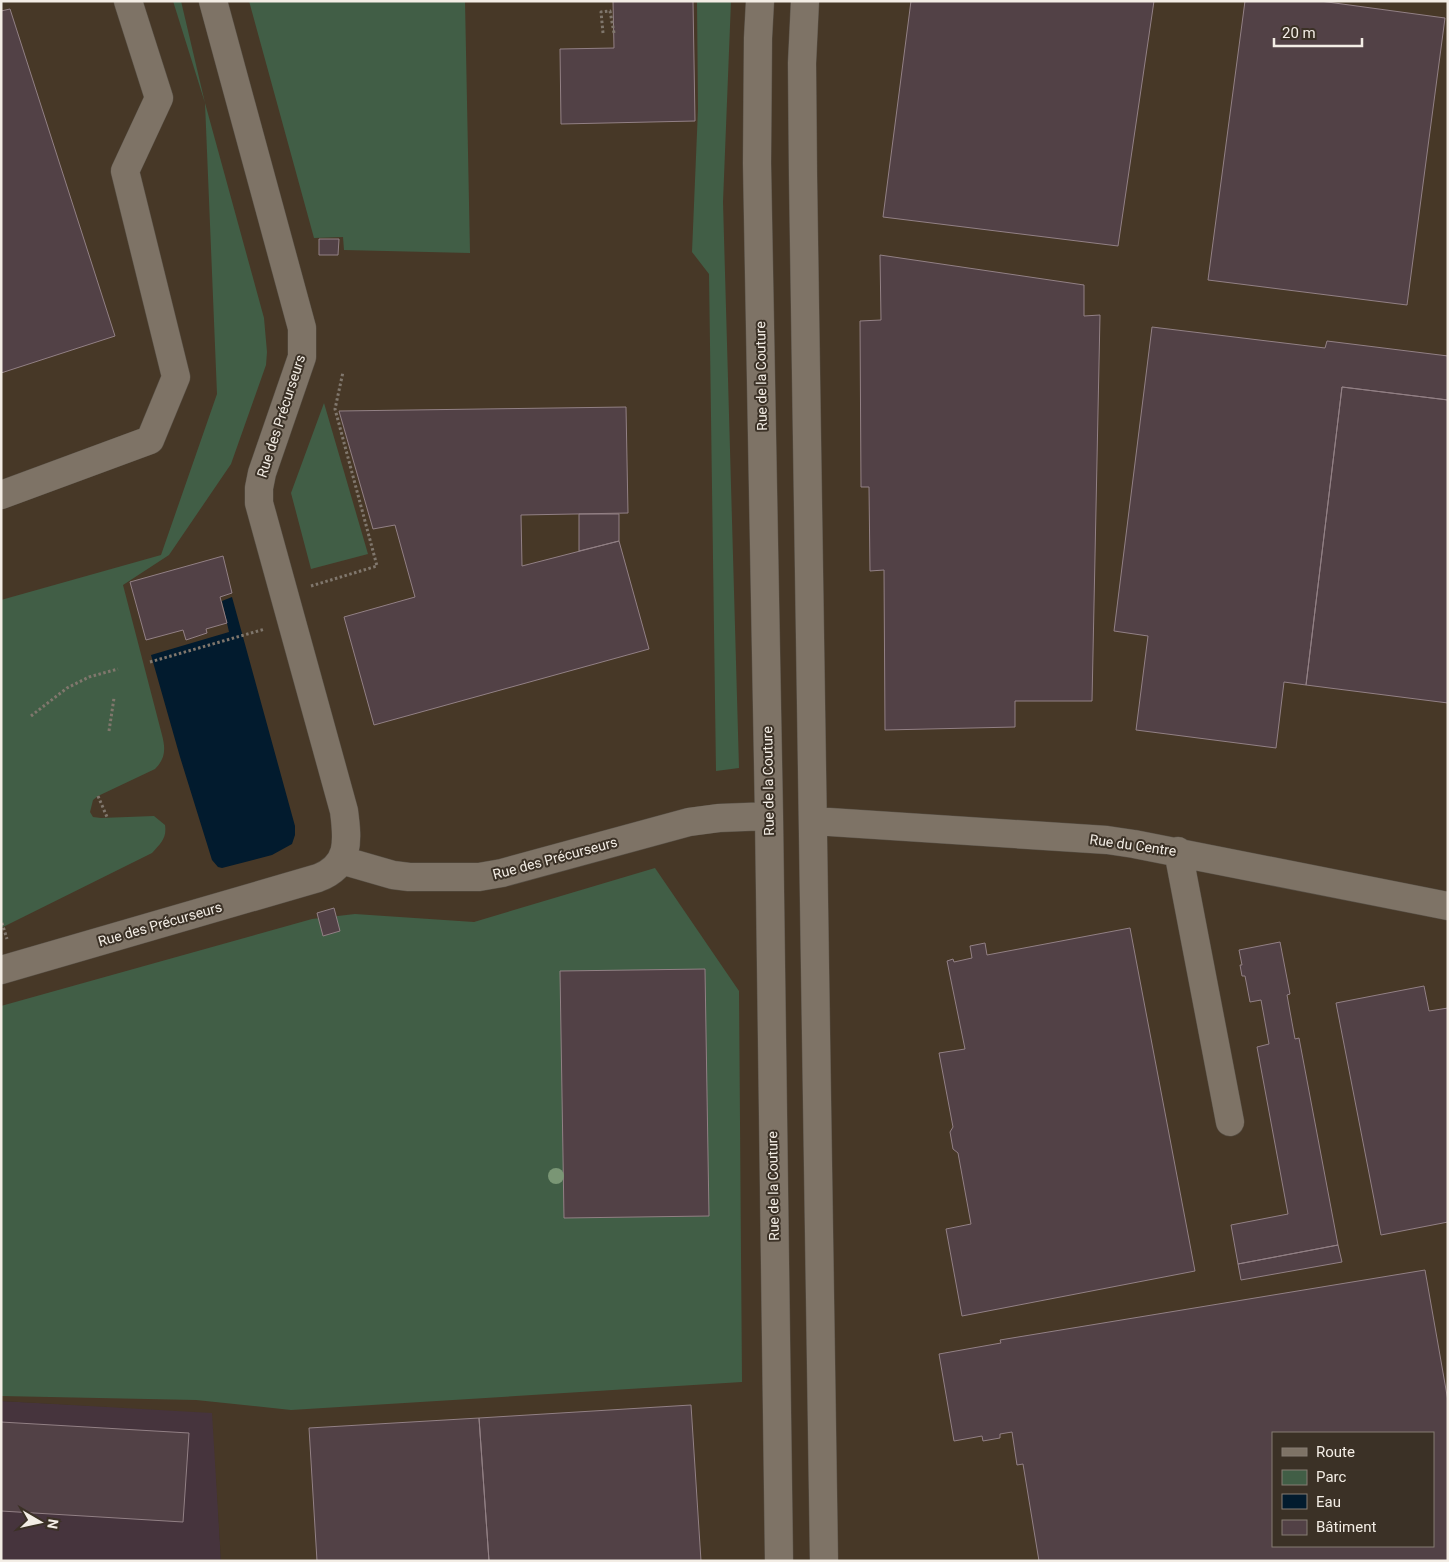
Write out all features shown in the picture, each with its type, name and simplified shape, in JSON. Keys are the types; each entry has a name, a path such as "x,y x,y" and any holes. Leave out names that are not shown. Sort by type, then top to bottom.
{"street":[{"path":"1,495 150,440 176,377 125,171 159,98 128,1"},
{"name":"Rue des Précurseurs","path":"5,959 318,878 331,871 341,860 347,839 344,811 259,503 262,473 302,357 302,328 213,1"},
{"name":"Rue de la Couture","path":"760,1 757,163 769,816 779,1561"},
{"path":"805,1 802,62 824,1561"},
{"name":"Rue des Précurseurs","path":"341,860 393,875 409,877 479,877 502,873 689,822 719,818 769,816"},
{"name":"Rue du Centre","path":"814,821 1107,840 1178,851 1448,906"},
{"path":"1178,851 1230,1122"}],"path":[{"path":"603,33 601,12 610,11 614,33"},
{"path":"308,587 376,566 335,409 343,372"},
{"path":"150,662 256,632"},
{"path":"30,716 67,688 89,677 118,669"},
{"path":"109,732 114,698"},
{"path":"98,796 107,817"},
{"path":"2,923 5,959"}],"shaded area":[{"path":"1,1 1448,1 1448,1561 221,1561 212,1413 1,1401"},
{"path":"1,1401 213,1412 221,1561 1,1561"}],"green space":[{"path":"173,1 181,1 205,103"},
{"path":"249,1 465,1 470,253 344,250 343,237 314,238"},
{"path":"697,1 731,1 723,202 739,768 716,771 709,274 692,252 698,109"},
{"path":"205,103 264,318 267,352 266,365 231,464 169,555 123,585 162,735 164,754 161,762 155,769 98,796 93,800 90,812 93,817 101,818 154,816 165,825 165,833 161,843 152,853 1,928 1,600 161,555 217,394"},
{"path":"324,403 368,554 311,569 291,493"},
{"path":"655,868 739,991 742,1382 291,1410 196,1400 1,1396 1,1006 312,919 355,914 474,922"}],"water":[{"path":"232,597 295,826 295,835 292,844 272,855 222,868 218,867 212,860 151,655 229,632 222,601"}],"building":[{"path":"613,1 693,1 695,121 561,124 560,49 614,48"},
{"path":"911,1 1154,1 1118,246 883,217"},
{"path":"1245,1 1320,1 1445,18 1407,305 1208,280"},
{"path":"10,9 115,336 1,373 1,11"},
{"path":"319,239 339,239 338,255 319,255"},
{"path":"880,255 1084,285 1084,316 1100,315 1092,701 1015,701 1015,727 885,730 884,570 870,571 869,487 861,487 860,321 881,320"},
{"path":"1152,327 1325,348 1327,341 1448,356 1448,400 1342,387 1306,685 1284,682 1276,748 1136,730 1148,636 1114,631"},
{"path":"1342,387 1448,400 1448,703 1306,685"},
{"path":"626,407 628,513 521,515 522,566 619,541 649,649 374,725 344,617 415,597 395,525 373,529 339,411"},
{"path":"579,514 619,514 619,541 579,551"},
{"path":"223,556 232,593 220,597 227,623 206,629 207,633 186,640 183,630 146,640 130,582"},
{"path":"334,908 340,931 323,936 317,913"},
{"path":"1130,928 1195,1271 962,1316 946,1229 971,1224 958,1153 953,1149 950,1132 953,1127 939,1053 965,1049 947,961 953,959 954,962 972,958 970,946 985,943 987,955"},
{"path":"1280,942 1290,994 1287,995 1295,1039 1299,1038 1338,1245 1238,1264 1231,1225 1288,1214 1257,1047 1269,1044 1261,1000 1250,1002 1245,976 1242,976 1239,950"},
{"path":"705,969 709,1216 564,1218 560,971"},
{"path":"1424,986 1429,1011 1448,1008 1448,1222 1381,1235 1336,1003"},
{"path":"1338,1245 1342,1262 1241,1280 1238,1264"},
{"path":"1425,1270 1448,1401 1448,1561 1039,1561 1023,1464 1017,1465 1012,1432 1000,1434 1000,1438 983,1441 982,1436 954,1441 939,1354 1001,1343 1000,1340"},
{"path":"691,1405 701,1561 489,1561 479,1418"},
{"path":"479,1418 489,1561 317,1561 309,1428"},
{"path":"1,1422 189,1433 183,1522 1,1511"}]}
